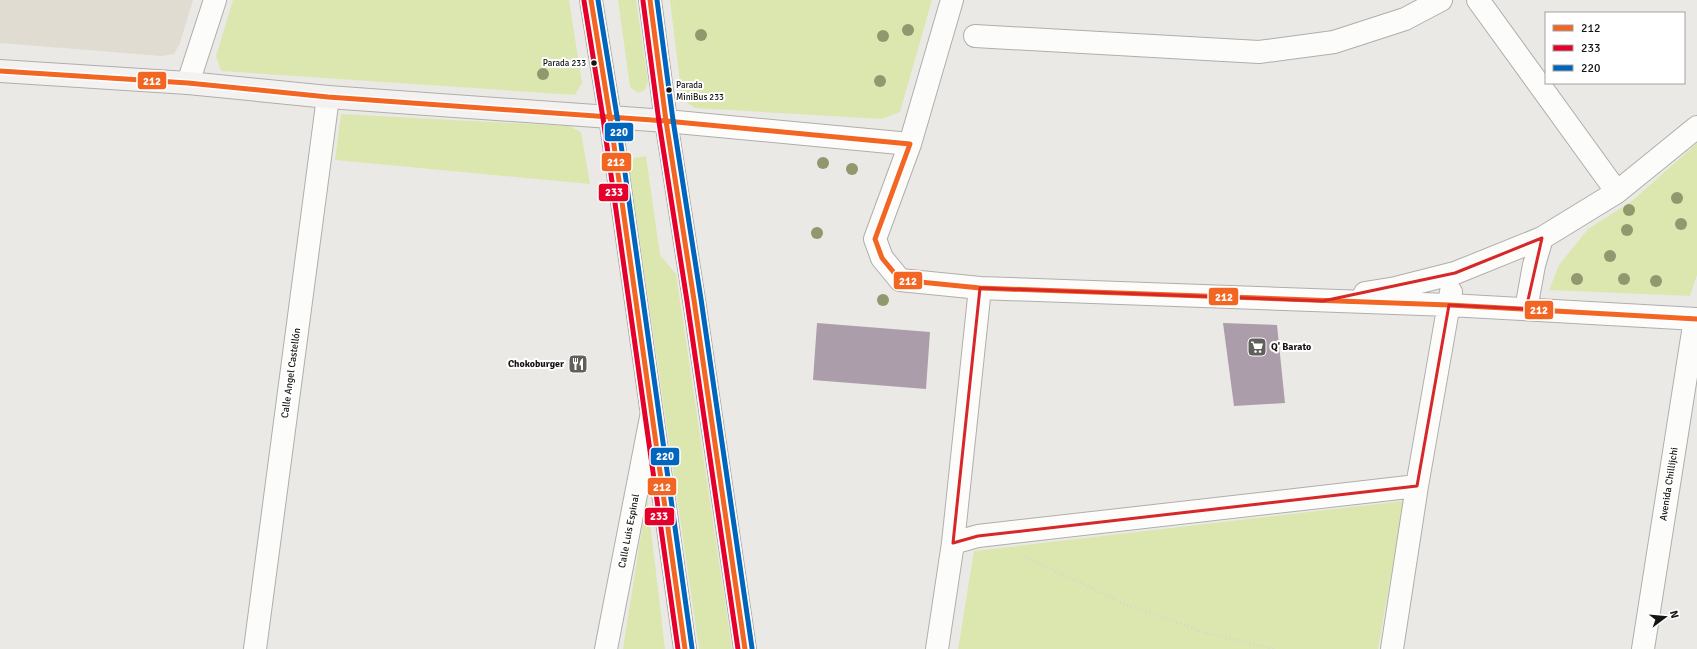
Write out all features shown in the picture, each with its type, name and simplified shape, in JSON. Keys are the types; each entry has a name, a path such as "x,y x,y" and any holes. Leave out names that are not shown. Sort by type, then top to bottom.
{"main road":[{"path":"591,0 610,117 684,649"},
{"path":"650,0 666,121 694,300 745,649"},
{"path":"0,71 188,83 328,97 666,121"}],"street":[{"path":"188,83 215,0"},
{"path":"952,0 910,144 875,239 882,258 900,280 980,288 1448,305 1696,319"},
{"path":"975,36 1259,52 1334,42 1405,19 1441,0"},
{"path":"1478,0 1617,192"},
{"name":"Calle Angel Castellón","path":"255,649 328,97"},
{"path":"666,121 910,144"},
{"path":"1323,301 1396,288 1454,273 1542,238 1617,192 1697,127"},
{"path":"1526,310 1534,264 1542,238"},
{"path":"1392,649 1417,486 1454,273"},
{"path":"937,649 953,543 980,288"},
{"name":"Avenida Chillijchi","path":"1643,649 1696,319"},
{"name":"Calle Luis Espinal","path":"606,649 652,412"},
{"path":"953,543 978,536 1417,486"}],"path":[{"path":"1020,554 1127,605 1207,633 1274,649"}],"highlighted area":[{"path":"1542,238 1526,309 1449,305 1417,486 978,536 953,543 980,288 1323,301 1455,273"}],"shaded area":[{"path":"0,0 193,0 180,43 174,54 162,56 0,43"}],"green space":[{"path":"233,0 569,0 582,83 575,95 221,71 216,56"},
{"path":"618,0 636,0 648,82 645,90 638,93 630,87"},
{"path":"670,0 932,0 900,112 882,119 695,108 682,99"},
{"path":"341,114 569,126 581,132 590,184 335,160"},
{"path":"1697,143 1697,275 1690,296 1549,290 1559,265 1588,229 1632,201"},
{"path":"646,156 660,255 676,274 732,649 699,649 628,159"},
{"path":"647,496 665,649 623,649"},
{"path":"1404,501 1378,649 958,649 974,551"}],"building":[{"path":"817,323 930,332 926,389 813,380"},
{"path":"1223,323 1277,325 1285,403 1234,406"}],"transit line":[{"name":"212","path":"591,0 610,117 685,649"},
{"name":"220","path":"598,0 617,116 692,648"},
{"name":"212","path":"650,0 666,121 694,300 745,649"},
{"name":"220","path":"657,0 673,120 701,299 752,648"},
{"name":"233","path":"584,1 603,118 678,649"},
{"name":"233","path":"643,1 659,122 738,649"},
{"name":"212","path":"0,71 188,83 328,97 666,121 910,144"},
{"name":"212","path":"910,144 875,239 882,258 900,280 980,288 1449,305 1697,319"}],"place":[{"name":"Parada 233","path":"594,63"},
{"name":"Parada MiniBus 233","path":"669,90"},
{"name":"Q' Barato","path":"1257,347"},
{"name":"Chokoburger","path":"578,364"}]}
